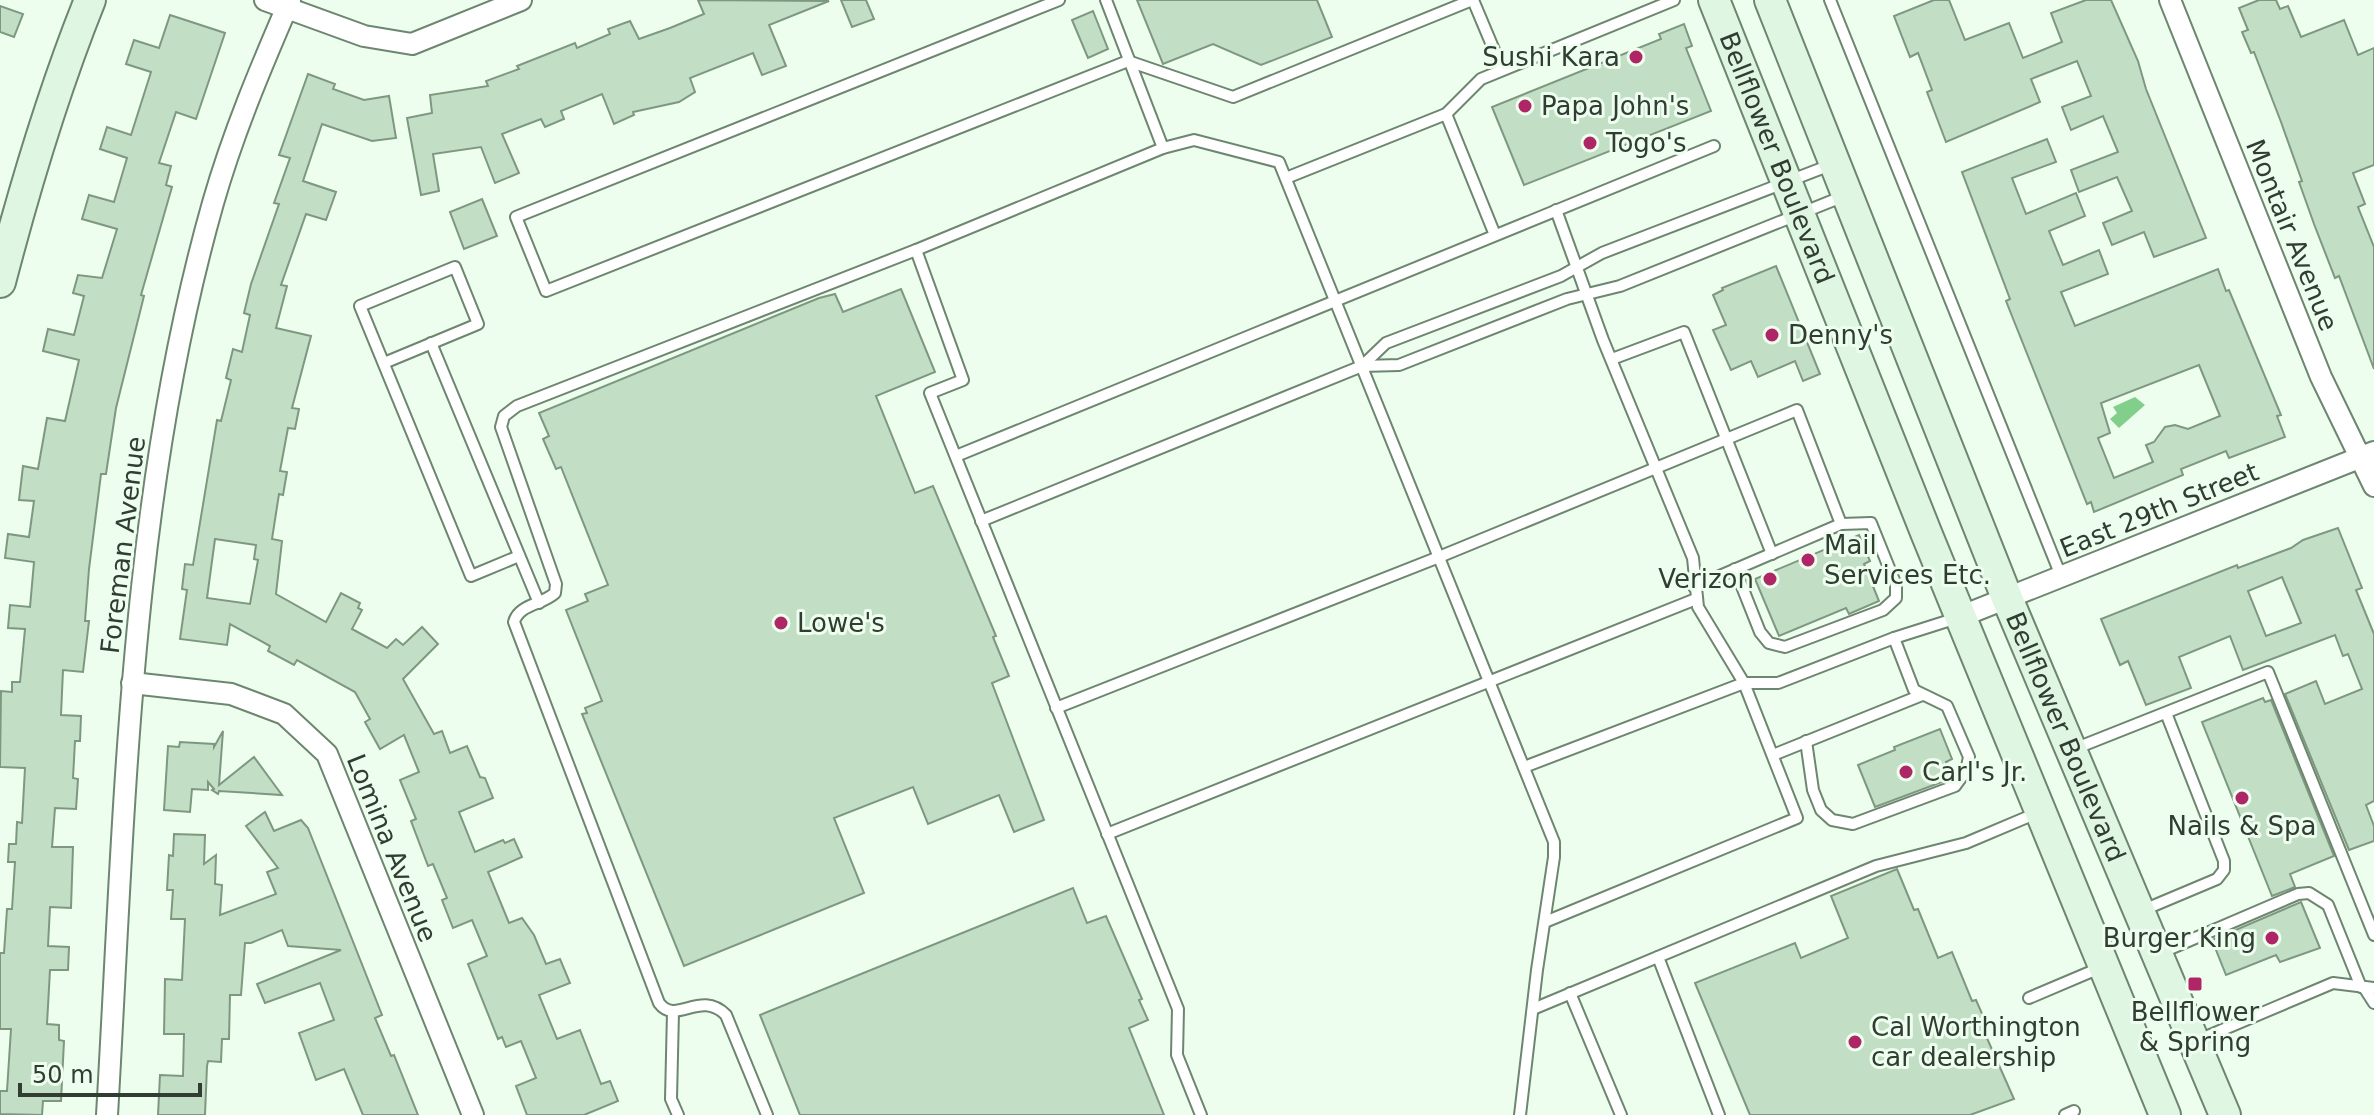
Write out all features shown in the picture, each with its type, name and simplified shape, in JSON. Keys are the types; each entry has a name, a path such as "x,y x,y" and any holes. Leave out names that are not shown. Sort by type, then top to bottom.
{"main road":[{"path":"0,282 57,87 90,0"},
{"name":"Bellflower Boulevard","path":"1714,0 2165,1115"},
{"name":"Bellflower Boulevard","path":"1770,0 2007,598 2225,1115"}],"street":[{"path":"265,0 288,4 364,36 412,44 521,0"},
{"name":"Montair Avenue","path":"2170,0 2321,377 2368,454 2374,486"},
{"name":"Foreman Avenue","path":"107,1115 132,683 142,574 174,370 213,204 249,94 288,4"},
{"name":"East 29th Street","path":"1962,616 2368,454"},
{"name":"Lomina Avenue","path":"132,683 231,694 284,714 327,754 473,1115"}],"lane":[{"path":"1059,0 516,217 546,291 1128,61 1233,97 1473,0 1502,69"},
{"path":"1106,0 1163,148"},
{"path":"1286,178 1446,114 1481,79 1502,69 1674,0"},
{"path":"1830,0 2061,576"},
{"path":"1446,114 1495,235"},
{"path":"767,1115 726,1015 718,1007 707,1003 673,1012 659,1003 514,622 516,614 522,609 555,593 556,584 501,427 504,416 517,406 916,250 1163,148 1194,140 1279,162 1554,842 1520,1115"},
{"path":"956,456 1714,146"},
{"path":"1362,366 1386,343 1577,268 1602,253 1835,163"},
{"path":"981,521 1362,366 1399,365 1586,293 1620,286 1848,194"},
{"path":"1545,922 1797,818 1744,683 1698,607 1693,558 1586,293 1556,210"},
{"path":"916,250 963,380 930,393 1178,1009 1177,1055 1201,1115"},
{"path":"384,363 478,324 455,267 360,306 471,576 519,556"},
{"path":"1612,359 1684,332 1772,554"},
{"path":"431,343 539,603"},
{"path":"1056,708 1439,557 1797,410 1841,524"},
{"path":"1694,587 1735,569 1841,524 1871,523 1896,585 1896,598 1883,610 1785,647 1769,643 1760,632 1735,569"},
{"path":"1107,834 1696,599"},
{"path":"1524,767 1744,683 1778,683 1894,638 1962,616"},
{"path":"1806,741 1813,790 1821,810 1832,820 1853,824 1955,786 1966,771 1969,757 1947,706 1914,690 1894,638"},
{"path":"2073,750 2268,672 2374,935"},
{"path":"1773,755 1922,695"},
{"path":"2140,912 2217,879 2224,870 2224,861 2166,713"},
{"path":"1533,1009 1876,866 1966,843 2041,811"},
{"path":"2157,954 2298,894 2309,893 2328,905 2374,1003"},
{"path":"1658,957 1719,1115"},
{"path":"2029,998 2104,967"},
{"path":"2194,1042 2333,983 2366,988"},
{"path":"1570,993 1621,1115"},
{"path":"673,1012 671,1099 678,1115"}],"shaded area":[{"path":"2135,397 2145,405 2119,428 2110,419 2117,413 2113,407"}],"building":[{"path":"698,0 829,1 769,25 786,66 762,75 753,53 690,78 695,92 679,102 633,112 634,115 614,124 602,94 561,111 564,119 545,127 541,119 502,134 519,173 495,183 481,147 433,154 439,191 421,195 407,118 432,113 430,95 488,86 486,81 519,69 517,66 575,43 577,48 610,34 608,29 630,21 639,39 704,14"},
{"path":"841,0 866,0 874,19 852,27"},
{"path":"1137,0 1317,0 1332,37 1261,65 1213,44 1163,64"},
{"path":"1934,0 1949,0 1965,40 2009,23 2023,58 2062,42 2051,13 2086,0 2111,0 2138,61 2146,89 2206,238 2154,257 2144,232 2112,245 2103,223 2132,211 2117,177 2079,192 2071,170 2118,152 2103,116 2071,130 2062,107 2091,96 2077,61 2031,79 2040,102 1946,142 1927,92 1932,90 1918,53 1910,57 1894,16"},
{"path":"2259,0 2276,0 2280,9 2288,6 2301,37 2344,20 2358,55 2374,48 2374,165 2353,173 2365,204 2358,207 2374,247 2374,369 2339,276 2335,278 2314,224 2299,182 2302,181 2254,52 2251,53 2242,32 2248,30 2239,8"},
{"path":"0,6 23,14 14,37 0,32"},
{"path":"1093,11 1108,49 1088,58 1072,20"},
{"path":"170,15 225,33 196,119 176,112 159,163 171,166 166,185 172,187 141,295 144,296 116,408 106,474 101,474 89,569 85,621 89,621 83,672 63,670 61,715 81,716 80,741 75,741 73,778 78,779 76,809 55,808 52,847 73,847 71,908 50,907 48,946 69,947 68,970 50,970 47,1024 59,1025 59,1040 64,1041 61,1101 43,1101 42,1115 0,1114 0,1091 7,1091 11,1029 0,1029 0,953 4,953 7,909 12,909 15,862 8,862 9,844 16,844 17,822 22,823 25,768 0,767 1,691 12,692 12,682 20,682 25,629 8,628 10,605 30,607 34,562 5,558 8,534 29,537 34,501 19,500 23,466 38,469 47,418 65,421 79,360 43,351 48,329 74,335 84,296 73,293 78,275 102,278 117,229 82,219 89,195 114,202 127,158 100,149 107,127 131,135 151,72 126,64 134,40 159,48"},
{"path":"1684,24 1692,46 1686,48 1711,111 1524,185 1492,107 1661,39 1659,34"},
{"path":"308,74 335,84 333,89 364,100 389,96 396,138 372,141 322,124 303,181 336,192 326,220 306,214 281,285 287,286 276,328 311,336 292,408 299,409 295,429 288,428 280,471 287,472 283,495 279,494 272,539 282,541 276,594 326,622 341,593 360,603 358,608 362,610 352,629 387,648 396,639 403,645 422,627 438,644 403,679 434,734 442,731 450,753 467,746 480,777 485,778 493,798 459,812 475,852 503,840 505,843 514,839 522,857 488,872 509,923 522,918 534,935 546,964 560,959 570,983 539,995 557,1039 580,1030 601,1084 610,1081 618,1101 584,1115 527,1115 516,1086 536,1078 521,1041 506,1047 502,1037 498,1039 468,964 487,956 472,920 453,928 442,900 447,898 433,864 428,866 411,821 416,819 400,780 419,772 404,735 380,749 365,722 370,719 355,692 297,660 294,665 268,651 270,646 230,624 227,645 180,639 187,590 182,589 185,564 193,565 217,420 221,421 231,380 226,378 233,349 242,352 250,315 244,313 251,284 279,204 274,203 290,158 279,155","holes":["215,539 256,545 254,559 258,560 250,604 207,598"]},
{"path":"2047,139 2056,162 2012,178 2026,214 2076,193 2085,216 2049,231 2063,265 2099,250 2108,274 2061,292 2075,326 2218,269 2281,415 2277,416 2285,437 2229,458 2226,451 2181,469 2183,475 2094,512 2091,502 2087,504 2006,301 2010,299 1962,172","holes":["2199,365 2220,416 2188,429 2175,425 2165,427 2154,442 2146,445 2153,462 2114,478 2098,438 2110,433 2101,403"]},
{"path":"482,199 497,236 464,249 450,212"},
{"name":"Denny's","path":"1776,266 1820,374 1803,381 1795,361 1758,377 1751,361 1731,370 1713,330 1726,325 1713,295 1722,288"},
{"name":"Lowe's","path":"901,289 935,372 876,396 915,493 933,486 996,636 993,637 1009,676 992,683 1044,820 1014,832 999,795 928,824 913,787 834,818 864,893 684,966 582,714 587,713 585,708 602,701 566,610 588,601 585,594 608,585 561,467 556,469 543,439 549,436 539,413 819,298 835,294 843,312"},
{"path":"2338,528 2362,588 2356,590 2374,634 2374,801 2366,805 2374,826 2374,841 2349,850 2285,694 2316,681 2325,704 2362,689 2348,654 2343,656 2335,635 2243,670 2230,636 2179,657 2191,688 2146,705 2128,661 2120,665 2101,619 2237,565 2238,568 2291,548 2303,540","holes":["2282,577 2301,623 2266,636 2248,591"]},
{"path":"1859,535 1870,561 1864,564 1879,601 1849,614 1846,608 1779,636 1755,579"},
{"path":"2263,698 2265,702 2271,700 2334,856 2290,874 2295,887 2272,896 2202,722"},
{"name":"Carl's Jr.","path":"1940,729 1952,759 1946,762 1952,776 1950,779 1875,807 1858,765"},
{"path":"223,731 219,785 254,757 282,795 219,791 218,794 208,782 208,790 192,789 190,812 164,810 168,746 179,747 180,742 214,744 214,747"},
{"path":"265,812 274,831 301,820 308,828 382,1015 375,1018 418,1115 363,1115 344,1069 316,1080 299,1033 334,1020 320,983 265,1003 257,984 341,950 288,946 282,930 245,943 241,995 230,995 229,1039 222,1039 221,1062 208,1061 205,1115 158,1115 160,1075 183,1076 184,1034 164,1034 165,979 182,980 185,919 171,919 173,890 167,890 174,834 205,835 204,864 216,855 215,884 222,885 220,915 276,894 267,872 278,868 246,826"},
{"path":"1897,869 1938,958 1952,952 1972,1001 1976,1000 1987,1025 1982,1027 2014,1099 1970,1115 1750,1115 1695,983 1795,943 1801,958 1848,938 1831,896"},
{"path":"1073,888 1087,923 1106,916 1142,999 1139,1000 1148,1020 1129,1028 1164,1115 800,1115 760,1015"},
{"path":"2301,902 2320,948 2280,962 2276,955 2226,975 2212,940"}],"place":[{"name":"Sushi Kara","path":"1636,57"},
{"name":"Papa John's","path":"1525,106"},
{"name":"Togo's","path":"1590,143"},
{"name":"Denny's","path":"1772,335"},
{"name":"Mail Services Etc.","path":"1808,560"},
{"name":"Verizon","path":"1770,579"},
{"name":"Lowe's","path":"781,623"},
{"name":"Carl's Jr.","path":"1906,772"},
{"name":"Nails & Spa","path":"2242,798"},
{"name":"Burger King","path":"2272,938"},
{"name":"Bellflower & Spring","path":"2195,984"},
{"name":"Cal Worthington car dealership","path":"1855,1042"}]}
